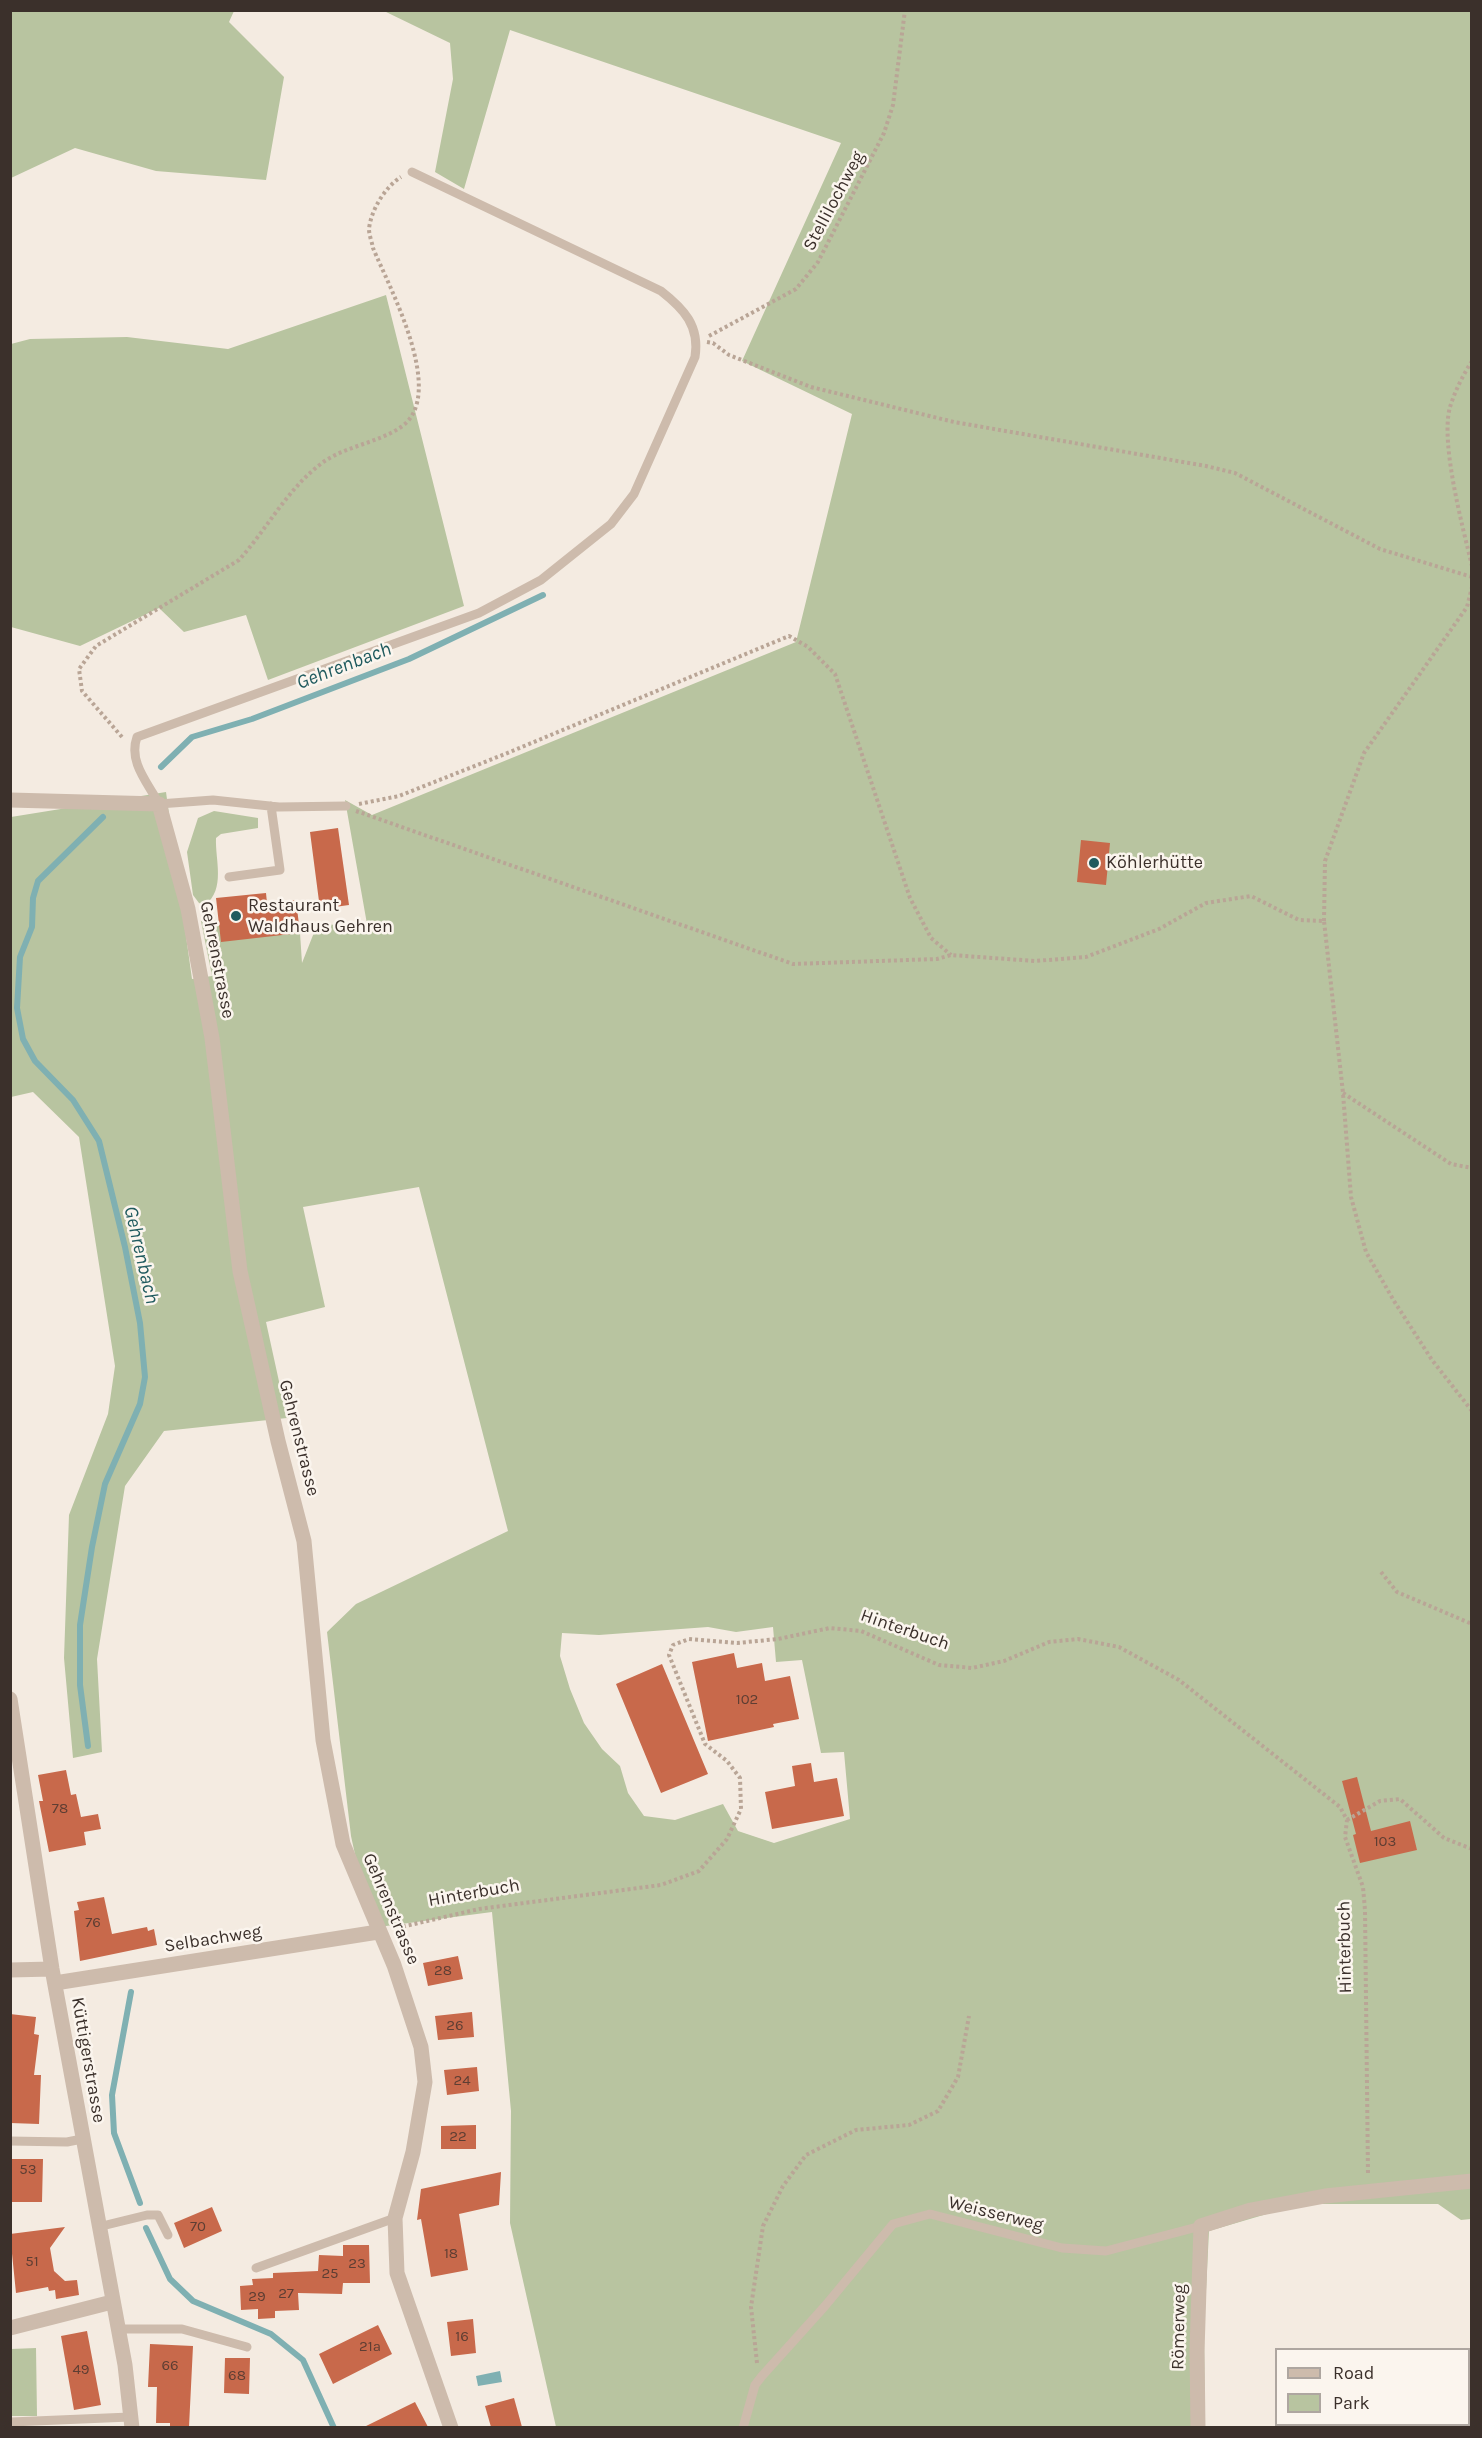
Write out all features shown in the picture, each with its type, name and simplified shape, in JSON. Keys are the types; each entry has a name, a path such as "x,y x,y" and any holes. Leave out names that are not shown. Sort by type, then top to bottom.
{"street":[{"path":"10,800 159,804"},
{"name":"Gehrenstrasse","path":"159,804 188,909 212,1038 240,1271 304,1541 323,1740 343,1844 378,1932 394,1965 421,2047 425,2082 413,2152 395,2218 397,2273 451,2427"},
{"name":"Küttigerstrasse","path":"10,1699 53,1976 125,2365 131,2422"},
{"name":"Selbachweg","path":"10,1970 53,1976 378,1932"},
{"path":"1201,2226 1251,2210 1325,2196 1472,2181"},
{"name":"Römerweg","path":"1198,2427 1197,2351 1201,2226"},
{"path":"10,2328 112,2302"}],"lane":[{"path":"346,806 271,806 213,800 159,804 134,758 133,748 137,737 479,613 541,580 611,524 634,494 695,357 697,342 688,316 661,291 412,171"},
{"path":"230,877 280,870 271,806"},
{"path":"10,2141 68,2142 82,2139"},
{"name":"Weisserweg","path":"743,2427 755,2385 893,2224 930,2214 1062,2248 1106,2251 1201,2226"},
{"path":"98,2227 147,2215 158,2215 168,2235"},
{"path":"256,2268 395,2218"},
{"path":"118,2329 182,2329 247,2347"},
{"path":"11,2422 131,2422"}],"path":[{"name":"Stellilochweg","path":"697,342 796,289 818,262 885,133 893,105 905,10"},
{"path":"133,748 82,691 79,669 96,646 239,560 257,540 297,486 323,462 402,426 416,409 420,394 414,350 373,248 369,232 372,215 382,197 398,179 412,171"},
{"path":"697,342 713,343 729,356 811,387 954,422 1235,473 1380,549 1472,577"},
{"path":"1472,361 1450,407 1447,430 1456,490 1472,566"},
{"path":"1472,587 1467,606 1364,753 1325,861 1324,921 1343,1093 1351,1197 1366,1252 1426,1350 1472,1411"},
{"path":"346,806 399,796 789,636 808,647 835,674 910,898 931,938 951,955"},
{"path":"346,806 367,817 793,964 937,959 951,955 1035,961 1086,957 1159,929 1206,903 1251,896 1299,920 1324,921"},
{"path":"1343,1093 1451,1164 1472,1168"},
{"path":"1381,1572 1397,1592 1472,1624"},
{"name":"Hinterbuch","path":"378,1932 479,1909 661,1885 699,1871 727,1839 741,1809 740,1778 728,1761 705,1744 669,1655 674,1645 689,1639 737,1643 778,1639 830,1628 861,1631 939,1665 972,1668 1004,1661 1049,1642 1078,1639 1119,1647 1179,1680 1340,1807 1347,1820 1345,1837 1363,1887 1365,1910 1369,2192"},
{"path":"1347,1820 1380,1801 1400,1799 1444,1838 1472,1849"},
{"path":"762,2376 754,2358 751,2307 763,2226 783,2186 806,2156 856,2130 909,2125 938,2111 958,2077 969,2016"}],"green space":[{"path":"10,11 234,11 229,22 284,77 266,180 156,171 75,148 11,178"},
{"path":"384,11 1471,11 1471,2219 1461,2220 1438,2204 1317,2204 1277,2211 1209,2231 1204,2330 1205,2427 556,2427 510,2223 511,2111 492,1912 371,1928 351,1836 327,1632 356,1604 508,1531 419,1187 303,1207 325,1307 266,1322 287,1418 164,1431 125,1486 97,1659 102,1752 73,1758 64,1658 69,1515 108,1414 115,1366 79,1137 33,1092 11,1097 11,817 166,792 192,979 212,976 201,921 219,920 300,933 302,963 317,925 367,924 345,800 372,815 796,642 852,414 742,361 841,143 510,30 464,189 435,172 453,79 450,43","holes":["708,1627 736,1632 773,1627 776,1662 802,1660 821,1753 844,1752 850,1819 774,1843 738,1831 723,1804 675,1820 644,1816 628,1793 620,1766 602,1749 584,1723 560,1656 562,1633 599,1635"]},
{"path":"386,295 464,606 268,680 246,615 184,632 159,608 80,646 11,627 11,344 30,339 127,337 228,349"},
{"path":"214,811 258,818 258,828 221,834 216,838 217,883 215,891 205,905 199,903 193,895 187,852 198,818"},
{"path":"36,2348 37,2416 11,2416 11,2349"}],"water":[{"path":"500,2371 502,2382 478,2386 476,2376"}],"building":[{"path":"338,828 349,905 320,909 310,832"},
{"name":"Köhlerhütte","path":"1081,840 1110,843 1106,885 1077,882"},
{"path":"266,893 267,903 296,900 300,933 221,942 216,898"},
{"path":"734,1653 737,1668 762,1663 765,1681 790,1676 799,1719 773,1724 774,1727 708,1741 692,1662"},
{"path":"662,1664 708,1774 661,1793 616,1684"},
{"path":"811,1763 814,1782 837,1778 844,1816 772,1829 765,1792 795,1786 792,1766"},
{"path":"66,1770 71,1795 76,1794 81,1817 98,1814 101,1829 84,1832 86,1845 49,1852 39,1801 43,1801 38,1775"},
{"path":"1357,1777 1371,1831 1410,1821 1417,1850 1360,1863 1353,1835 1356,1834 1342,1781"},
{"path":"104,1897 112,1934 147,1927 148,1931 154,1929 157,1945 80,1961 74,1911 79,1910 77,1902"},
{"path":"458,1956 463,1979 428,1986 423,1963"},
{"path":"472,2012 474,2037 438,2040 435,2016"},
{"path":"10,2014 36,2017 34,2034 39,2035 34,2075 41,2075 39,2124 10,2123"},
{"path":"477,2067 479,2091 447,2095 444,2070"},
{"path":"476,2125 476,2149 441,2149 441,2126"},
{"path":"10,2159 43,2159 42,2202 12,2202"},
{"path":"501,2172 499,2205 459,2214 468,2270 431,2277 421,2219 417,2220 421,2189"},
{"path":"212,2207 222,2231 184,2248 174,2223"},
{"path":"65,2227 50,2248 54,2271 65,2281 77,2280 79,2295 56,2299 55,2290 49,2291 48,2287 16,2293 10,2234"},
{"path":"343,2245 369,2245 370,2283 343,2283 342,2294 298,2293 299,2310 275,2311 275,2318 258,2319 258,2309 241,2310 240,2286 253,2285 252,2279 273,2278 273,2273 318,2271 319,2255 343,2256"},
{"path":"473,2319 476,2353 451,2356 447,2322"},
{"path":"378,2325 392,2354 333,2384 319,2354"},
{"path":"87,2331 101,2405 74,2410 61,2336"},
{"path":"150,2344 193,2346 189,2427 170,2427 170,2423 156,2423 157,2387 148,2387"},
{"path":"225,2358 250,2358 249,2394 224,2393"},
{"path":"514,2398 522,2427 491,2427 485,2406"},
{"path":"415,2402 428,2427 364,2427"}],"waterway":[{"name":"Gehrenbach","path":"161,767 192,737 252,719 409,659 543,595"},
{"name":"Gehrenbach","path":"88,1746 80,1685 80,1625 92,1547 105,1484 140,1404 145,1377 140,1323 125,1247 99,1141 73,1100 35,1061 23,1039 17,1008 20,957 32,927 33,898 38,881 103,817"},
{"name":"Gehrenbach","path":"131,1992 112,2095 114,2133 140,2203"},
{"name":"Gehrenbach","path":"146,2228 170,2279 193,2301 271,2334 303,2360 334,2428"}],"place":[{"name":"Köhlerhütte","path":"1094,863"},
{"name":"Restaurant Waldhaus Gehren","path":"236,916"}]}
